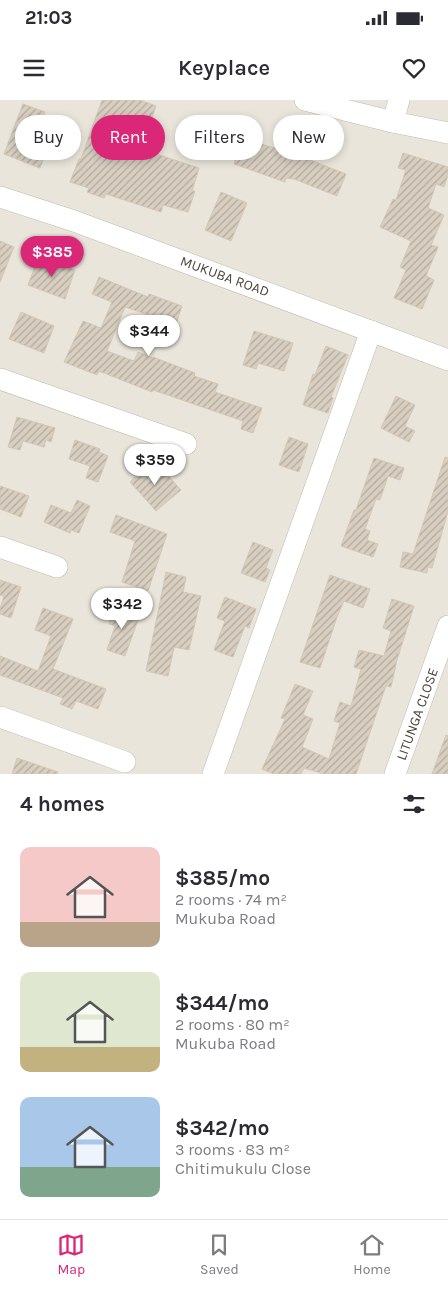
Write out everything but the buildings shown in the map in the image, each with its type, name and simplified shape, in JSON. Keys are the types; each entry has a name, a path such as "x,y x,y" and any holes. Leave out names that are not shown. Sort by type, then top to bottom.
{"street":[{"path":"305,100 393,122 448,133"},
{"path":"393,122 398,100"},
{"name":"MUKUBA ROAD","path":"0,197 74,221 448,360"},
{"path":"214,774 371,331"},
{"path":"0,379 186,444"},
{"path":"0,548 57,567"},
{"name":"LITUNGA CLOSE","path":"395,774 448,626"},
{"path":"0,717 125,762"}],"shaded area":[{"path":"0,100 448,100 448,774 0,774"}]}
